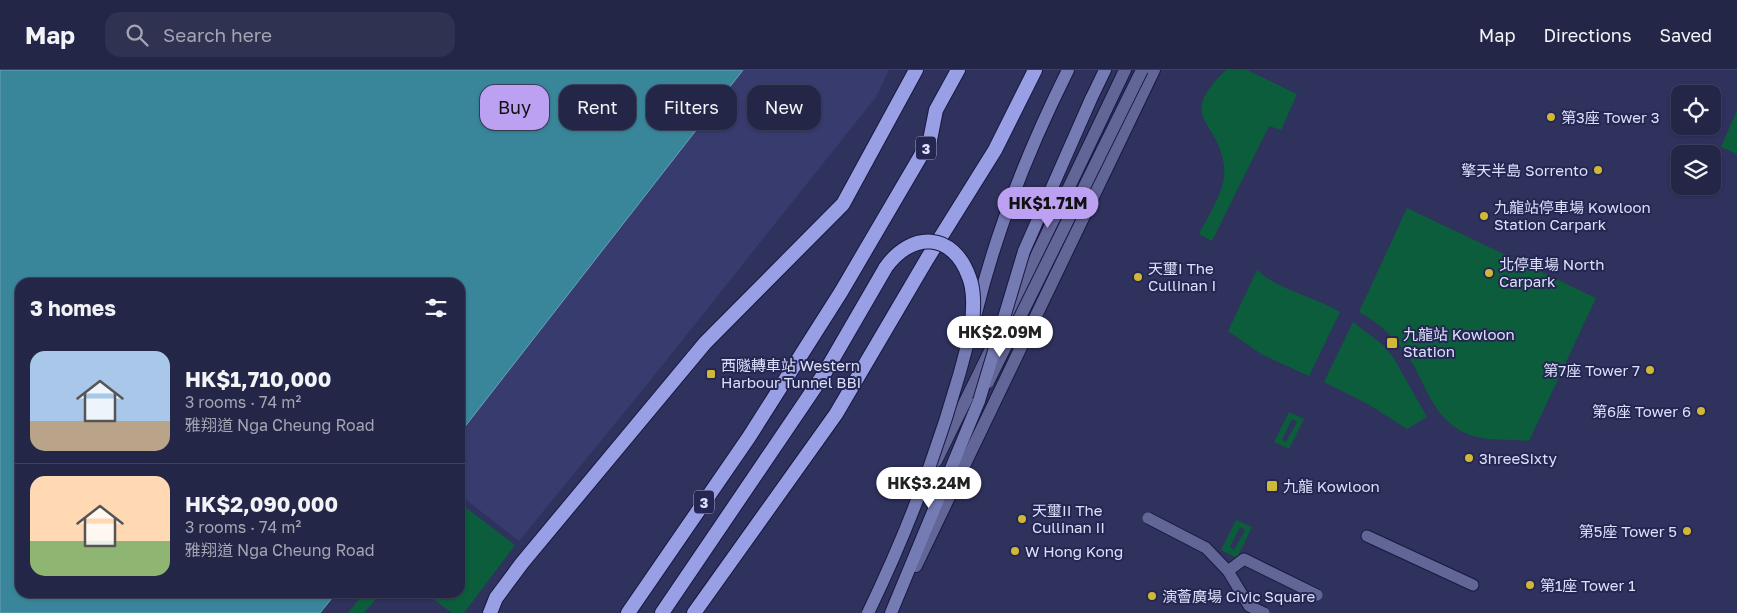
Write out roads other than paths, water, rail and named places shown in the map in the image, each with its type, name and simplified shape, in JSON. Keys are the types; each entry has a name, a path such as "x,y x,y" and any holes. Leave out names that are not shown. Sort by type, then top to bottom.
{"highway":[{"path":"490,613 496,598 522,563 705,343 842,204 916,70"},
{"name":"3","path":"628,613 749,437 865,252 930,140 936,110 958,70"},
{"path":"694,613 836,414 995,150 1036,70"},
{"path":"662,613 824,374 886,267 898,252 918,242 938,242 956,255 964,265 969,277 972,291 972,327"}],"main road":[{"path":"867,613 892,563 929,473 956,390 988,266 1013,191 1068,70"},
{"path":"892,613 974,397 1024,251 1105,70"}],"street":[{"path":"974,397 995,339 1125,70"},
{"path":"867,613 974,397 1142,70"},
{"path":"892,613 1154,70"},
{"path":"995,339 1024,337"},
{"path":"974,397 1000,391"},
{"path":"1148,518 1206,548 1228,571 1249,606 1264,613"},
{"path":"1367,536 1473,585"},
{"path":"1228,571 1244,558 1317,595"}],"place":[{"name":"第3座 Tower 3","path":"1551,117"},
{"name":"擎天半島 Sorrento","path":"1598,170"},
{"name":"九龍站停車場 Kowloon Station Carpark","path":"1484,216"},
{"name":"北停車場 North Carpark","path":"1489,273"},
{"name":"天璽I The Cullinan I","path":"1138,277"},
{"name":"九龍站 Kowloon Station","path":"1392,343"},
{"name":"第7座 Tower 7","path":"1650,370"},
{"name":"西隧轉車站 Western Harbour Tunnel BBI","path":"711,374"},
{"name":"第6座 Tower 6","path":"1701,411"},
{"name":"3hreeSixty","path":"1469,458"},
{"name":"九龍 Kowloon","path":"1272,486"},
{"name":"天璽II The Cullinan II","path":"1022,519"},
{"name":"第5座 Tower 5","path":"1687,531"},
{"name":"W Hong Kong","path":"1015,551"},
{"name":"第1座 Tower 1","path":"1530,585"},
{"name":"演薈廣場 Civic Square","path":"1152,596"}]}
